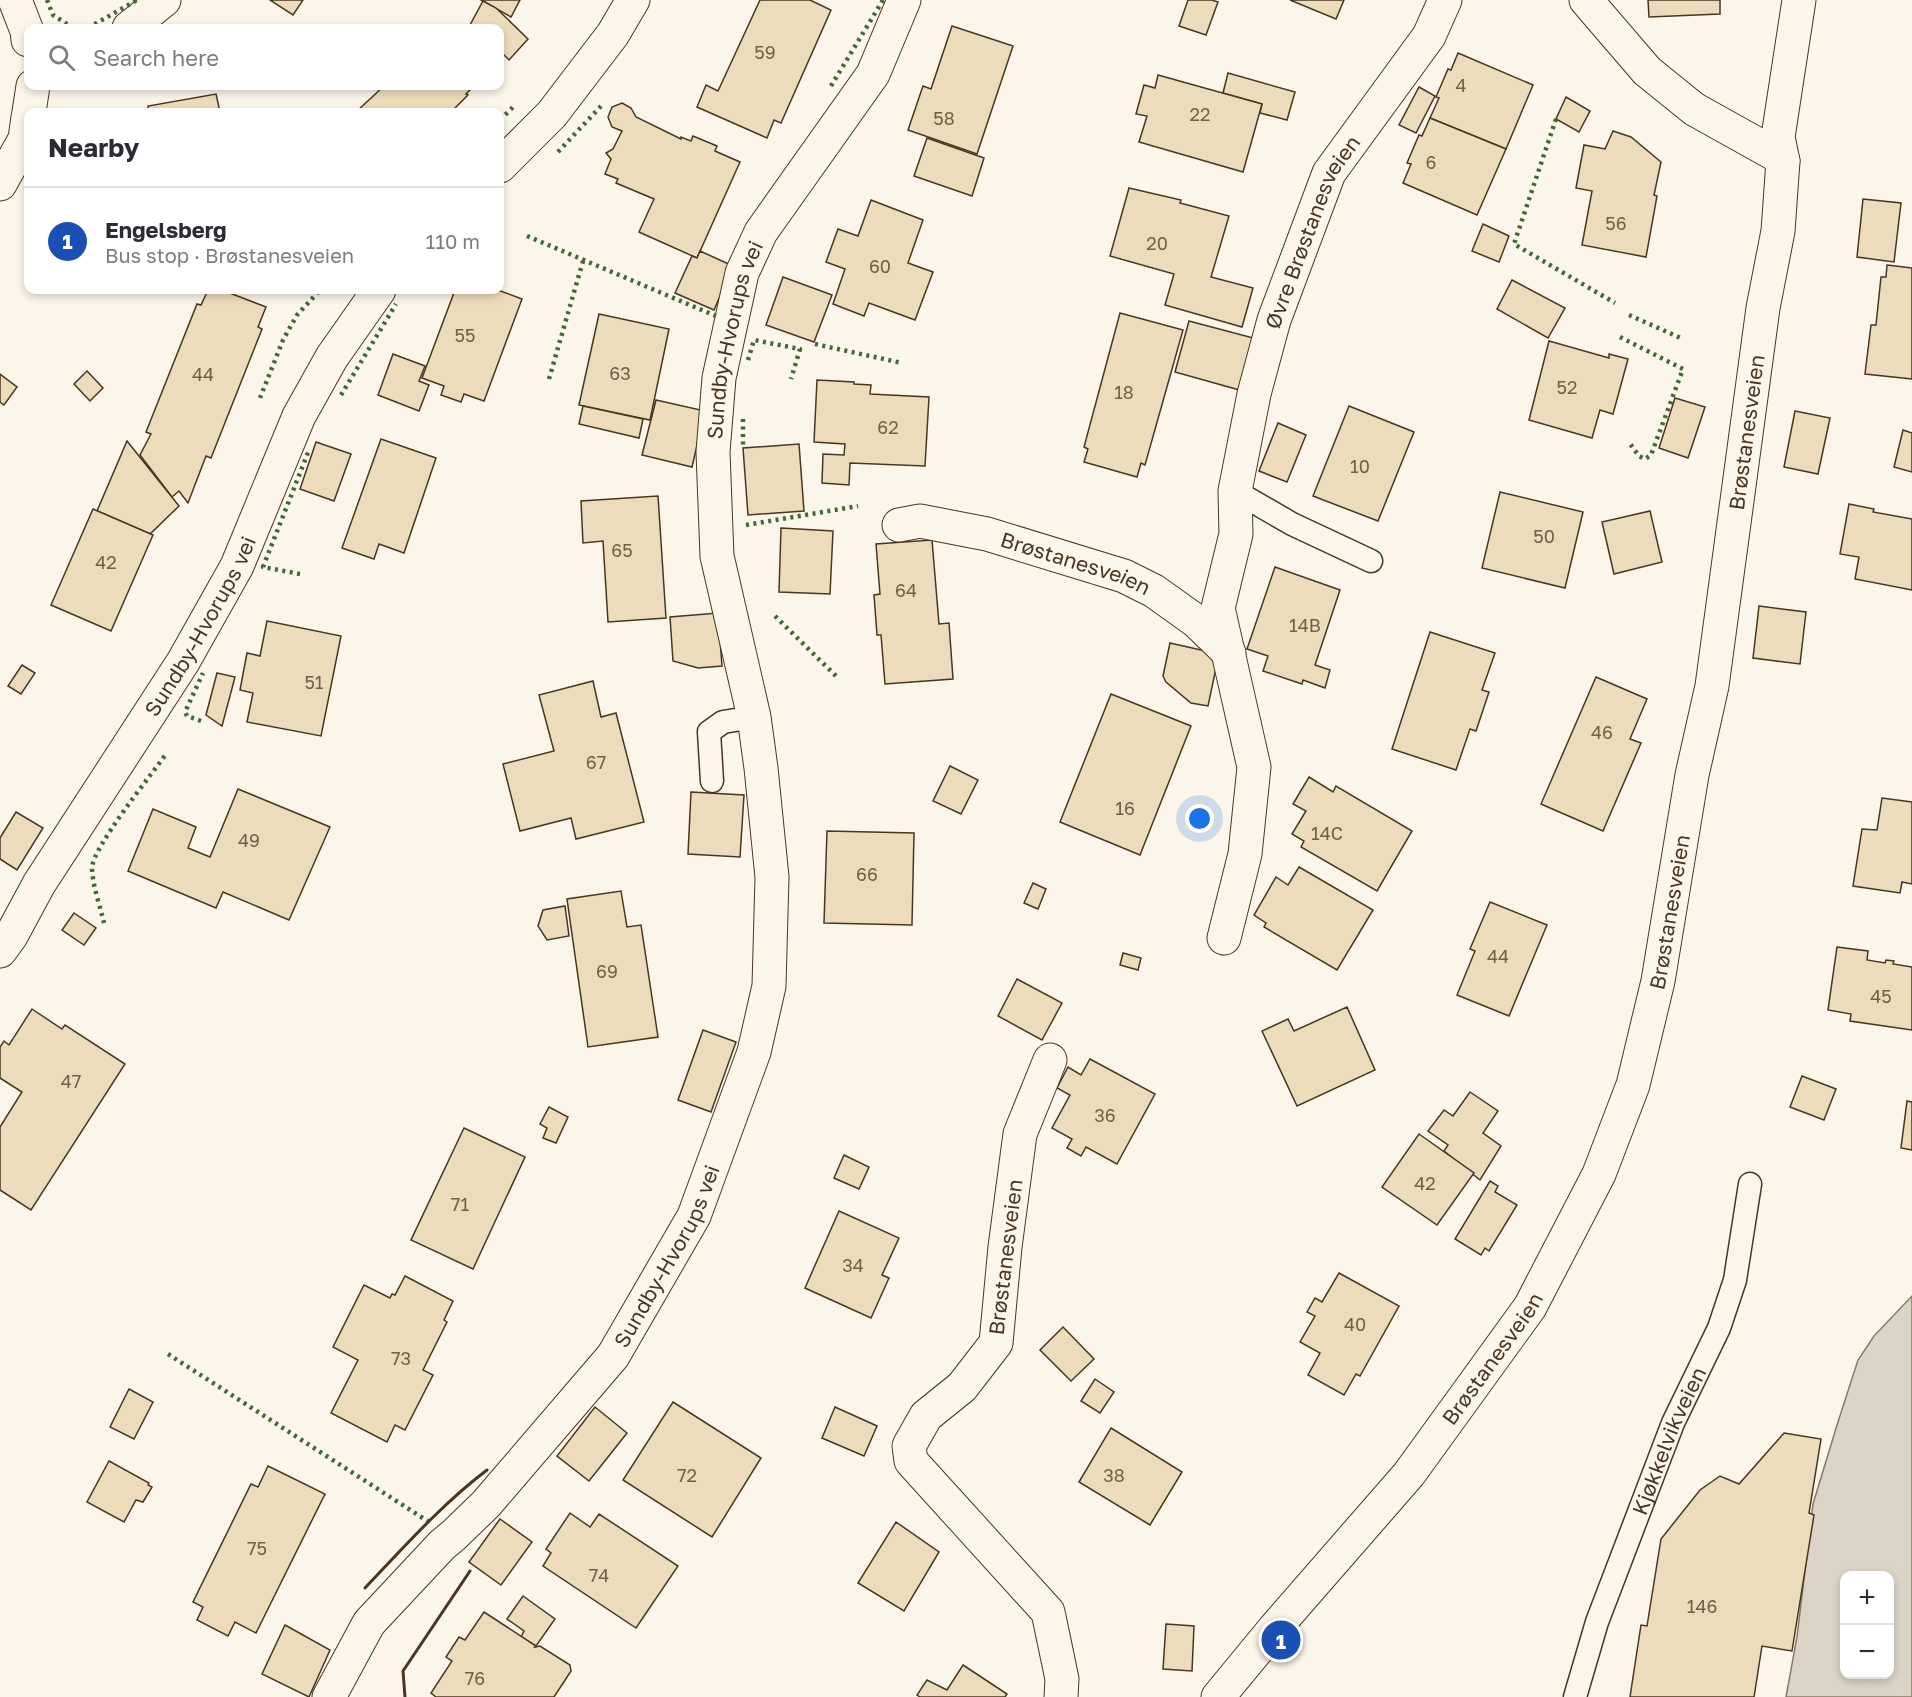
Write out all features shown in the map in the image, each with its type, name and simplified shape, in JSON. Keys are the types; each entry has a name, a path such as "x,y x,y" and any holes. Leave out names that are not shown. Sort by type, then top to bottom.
{"street":[{"path":"15,0 24,28"},
{"path":"134,24 164,0"},
{"path":"504,162 552,114 613,34 633,0"},
{"name":"Sundby-Hvorups vei","path":"329,1697 369,1623 442,1545 486,1504 613,1356 694,1216 754,1052 769,986 772,877 754,717 717,556 713,452 718,378 742,273 761,232 873,74 904,0"},
{"name":"Øvre Brøstanesveien","path":"1224,938 1245,854 1254,767 1218,608 1236,534 1235,491 1254,394 1274,320 1329,173 1429,36 1445,0"},
{"path":"1586,0 1647,71 1694,109 1780,157 1783,161"},
{"name":"Brøstanesveien","path":"1218,1697 1409,1474 1530,1307 1599,1174 1633,1085 1658,981 1692,775 1712,686 1763,308 1778,231 1783,161 1778,137 1799,0"},
{"path":"30,108 32,90"},
{"path":"0,184 24,141"},
{"name":"Sundby-Hvorups vei","path":"0,951 11,936 39,884 183,662 237,566 298,416 332,357 376,294"},
{"name":"Brøstanesveien","path":"899,525 920,521 987,534 1124,576 1154,591 1196,621 1229,653"},
{"name":"Brøstanesveien","path":"1050,1060 1020,1134 1005,1247 996,1343 962,1387 926,1416 909,1446 911,1461 1048,1612 1062,1679 1061,1697"}],"lane":[{"path":"1235,491 1292,524 1371,561"},
{"path":"712,781 710,732 723,722 754,717"},
{"name":"Kjøkkelvikveien","path":"1575,1697 1597,1622 1673,1423 1719,1328 1734,1280 1750,1184"}],"shaded area":[{"path":"1912,1296 1912,1697 1786,1697 1797,1637 1813,1504 1858,1360 1874,1336"}],"building":[{"path":"270,0 303,0 293,15"},
{"path":"481,0 520,0 511,17"},
{"path":"760,0 810,0 831,10 781,123 774,120 767,138 697,107 706,85 718,91"},
{"path":"1188,0 1218,2 1206,35 1179,26"},
{"path":"1290,0 1344,0 1336,19"},
{"path":"1648,0 1720,0 1720,14 1649,17"},
{"path":"483,1 496,8 528,39 509,60 504,55 504,24 471,24"},
{"path":"952,26 1013,46 977,154 908,130 923,86 931,89"},
{"path":"1458,53 1533,85 1506,149 1430,118 1448,69 1451,70"},
{"path":"1228,73 1295,92 1287,120 1260,113 1262,104 1223,93"},
{"path":"1158,75 1262,104 1243,172 1139,142 1147,116 1136,114 1144,85 1155,88"},
{"path":"1419,87 1435,96 1416,133 1399,125"},
{"path":"380,90 470,90 455,108 360,108"},
{"path":"216,94 219,108 148,108 148,106"},
{"path":"1566,97 1590,111 1579,132 1556,119"},
{"path":"622,103 631,108 636,117 681,139 681,137 691,141 693,136 717,146 715,151 740,162 697,258 639,232 654,199 616,183 618,179 605,174 611,159 606,153 613,149 622,131 612,127 608,117 612,107"},
{"path":"1430,118 1506,149 1477,215 1403,183 1411,164 1407,163 1419,135 1422,136"},
{"path":"1613,131 1631,137 1661,162 1646,257 1582,245 1592,191 1576,188 1584,145 1605,149"},
{"path":"927,138 984,158 972,196 914,176"},
{"path":"1129,188 1181,200 1180,203 1229,216 1211,277 1253,288 1242,327 1165,305 1174,274 1110,256"},
{"path":"1863,199 1901,203 1894,262 1857,257"},
{"path":"871,200 923,220 908,263 933,272 915,320 869,303 864,316 833,304 845,269 826,262 838,229 858,236"},
{"path":"1483,224 1509,236 1499,262 1472,251"},
{"path":"700,251 733,266 714,310 675,293 692,256 697,258"},
{"path":"1887,265 1912,268 1912,379 1865,374 1871,325 1876,325 1881,277 1886,277"},
{"path":"783,277 832,295 814,342 766,325"},
{"path":"1512,280 1565,308 1548,338 1497,309"},
{"path":"504,292 522,299 484,401 464,394 461,402 441,395 444,386 422,378 454,294"},
{"path":"206,294 232,294 266,307 258,327 262,329 211,458 206,456 188,503 179,491 172,497 140,455 151,434 146,432 197,304 201,305"},
{"path":"1120,313 1183,330 1145,465 1141,463 1137,477 1084,462 1088,449 1084,447"},
{"path":"599,314 669,329 650,420 579,405"},
{"path":"1189,321 1257,339 1243,391 1175,372"},
{"path":"1549,341 1609,358 1609,354 1628,359 1613,414 1600,410 1592,438 1529,420"},
{"path":"393,354 425,366 419,381 429,385 419,411 378,395"},
{"path":"87,371 103,388 90,401 74,384"},
{"path":"0,374 17,387 4,405 0,402"},
{"path":"817,380 871,385 870,394 929,397 925,466 850,463 849,485 822,483 823,454 844,455 845,444 814,442"},
{"path":"1675,398 1705,407 1688,458 1659,448"},
{"path":"656,400 705,411 692,467 642,455"},
{"path":"583,406 643,419 639,438 579,424"},
{"path":"1349,406 1414,432 1378,521 1313,496"},
{"path":"1795,411 1830,418 1818,474 1784,467"},
{"path":"1278,423 1306,435 1287,482 1259,471"},
{"path":"1903,430 1912,433 1912,472 1894,467"},
{"path":"381,439 436,458 404,553 379,544 374,559 342,548"},
{"path":"127,441 179,506 150,534 97,511"},
{"path":"316,442 351,454 334,501 300,489"},
{"path":"799,444 804,511 748,515 743,448"},
{"path":"1500,492 1583,512 1565,588 1482,568"},
{"path":"658,496 666,618 608,622 603,541 583,543 581,501"},
{"path":"1849,504 1874,509 1873,512 1912,519 1912,590 1855,579 1859,557 1840,554"},
{"path":"93,509 153,535 111,631 51,605"},
{"path":"1650,511 1662,562 1614,574 1602,522"},
{"path":"781,528 833,531 830,594 779,592"},
{"path":"932,540 939,624 949,623 953,679 885,684 881,635 877,635 874,595 880,594 876,544"},
{"path":"1275,567 1340,590 1315,665 1330,670 1325,688 1303,680 1302,684 1263,671 1268,656 1247,649"},
{"path":"1759,606 1806,612 1800,664 1753,658"},
{"path":"718,613 722,666 698,668 673,661 670,617"},
{"path":"267,621 341,636 321,736 247,722 253,693 240,690 247,653 260,656"},
{"path":"1430,632 1495,653 1482,690 1489,692 1476,731 1470,729 1456,770 1392,749"},
{"path":"1170,643 1219,654 1208,706 1191,703 1166,682 1163,676"},
{"path":"22,665 35,673 21,694 8,686"},
{"path":"217,673 235,677 222,726 206,715"},
{"path":"1596,677 1647,699 1630,739 1641,743 1603,831 1541,804"},
{"path":"593,681 601,717 616,713 644,822 576,839 571,818 520,831 503,764 554,751 539,695"},
{"path":"1111,694 1191,726 1140,855 1060,822"},
{"path":"950,766 978,780 961,814 933,801"},
{"path":"1309,777 1333,792 1336,786 1412,831 1377,891 1301,847 1304,841 1292,834 1306,811 1293,804"},
{"path":"238,789 330,827 289,920 223,892 216,908 128,871 153,809 196,827 188,848 210,857"},
{"path":"691,792 744,795 740,857 688,854"},
{"path":"1882,798 1912,802 1912,884 1902,882 1900,893 1853,886 1862,829 1877,830"},
{"path":"16,812 43,828 17,870 0,859 0,838"},
{"path":"827,831 914,833 912,925 824,923"},
{"path":"1299,867 1373,910 1337,970 1264,927 1266,923 1254,915 1276,877 1288,885"},
{"path":"1033,883 1046,889 1038,909 1024,903"},
{"path":"621,891 627,927 641,925 658,1037 588,1047 567,899"},
{"path":"1490,902 1547,925 1509,1016 1457,995 1475,951 1470,949"},
{"path":"565,906 569,936 547,940 538,926 543,910"},
{"path":"74,913 96,928 84,945 62,930"},
{"path":"1837,947 1868,951 1867,960 1885,963 1886,960 1894,961 1893,964 1912,967 1912,1030 1850,1021 1851,1014 1828,1010"},
{"path":"1123,953 1141,958 1138,970 1120,965"},
{"path":"1017,979 1062,1003 1042,1040 998,1016"},
{"path":"1347,1007 1375,1070 1297,1106 1262,1031 1288,1019 1294,1031"},
{"path":"32,1009 62,1029 65,1025 125,1064 31,1210 0,1190 0,1127 22,1092 0,1078 0,1047 4,1041 9,1045"},
{"path":"703,1030 736,1042 711,1112 678,1100"},
{"path":"1090,1059 1155,1094 1117,1164 1086,1147 1081,1156 1067,1148 1072,1139 1052,1128 1070,1095 1057,1088 1068,1067 1081,1075"},
{"path":"1802,1076 1836,1089 1824,1120 1790,1107"},
{"path":"1470,1092 1498,1111 1483,1133 1501,1146 1480,1180 1444,1151 1448,1145 1428,1131 1444,1110 1453,1116"},
{"path":"1907,1101 1912,1102 1912,1150 1901,1148"},
{"path":"549,1107 568,1117 556,1143 543,1138 547,1128 540,1124"},
{"path":"464,1128 525,1157 473,1269 411,1240"},
{"path":"1419,1134 1474,1173 1437,1225 1382,1187"},
{"path":"844,1155 869,1167 859,1189 834,1178"},
{"path":"1490,1181 1498,1186 1495,1192 1517,1205 1489,1251 1485,1248 1481,1255 1455,1239"},
{"path":"839,1211 899,1238 882,1275 889,1278 871,1318 805,1288"},
{"path":"1339,1273 1399,1306 1360,1376 1356,1374 1344,1395 1308,1375 1320,1353 1300,1342 1315,1316 1307,1312 1315,1298 1322,1302"},
{"path":"405,1276 453,1301 444,1320 447,1322 423,1370 433,1375 405,1430 395,1425 387,1442 331,1413 358,1360 333,1347 364,1285 390,1298 392,1294 395,1295"},
{"path":"1063,1327 1094,1359 1071,1381 1040,1350"},
{"path":"1095,1379 1114,1392 1100,1413 1081,1401"},
{"path":"129,1389 153,1402 134,1439 110,1427"},
{"path":"673,1402 761,1458 712,1537 623,1480"},
{"path":"595,1407 627,1433 589,1481 557,1456"},
{"path":"835,1407 877,1426 864,1456 822,1438"},
{"path":"1111,1428 1182,1472 1150,1525 1079,1482"},
{"path":"1784,1433 1821,1439 1809,1513 1814,1515 1792,1651 1762,1646 1754,1697 1630,1697 1641,1625 1647,1626 1661,1539 1700,1490 1720,1476 1739,1484"},
{"path":"109,1461 149,1483 148,1485 152,1487 143,1502 136,1500 124,1522 87,1502"},
{"path":"268,1466 325,1494 256,1633 235,1622 228,1636 197,1620 203,1607 193,1602 251,1484 258,1487"},
{"path":"570,1513 590,1527 599,1514 678,1566 636,1628 543,1566 551,1553 546,1549"},
{"path":"500,1519 532,1542 501,1585 469,1562"},
{"path":"896,1522 939,1552 904,1611 858,1583"},
{"path":"523,1596 555,1619 536,1646 521,1637 524,1631 507,1619"},
{"path":"484,1612 535,1647 540,1646 570,1665 571,1671 554,1697 436,1697 431,1693 452,1661 446,1657 459,1637 465,1640"},
{"path":"1166,1624 1194,1626 1192,1671 1163,1669"},
{"path":"285,1625 330,1650 309,1697 262,1674"},
{"path":"963,1665 1007,1694 1005,1697 920,1697 917,1695 927,1680 947,1690"}],"hedge":[{"path":"47,0 53,15 67,24"},
{"path":"95,24 137,0"},
{"path":"831,86 883,0"},
{"path":"504,116 515,105"},
{"path":"558,152 601,106"},
{"path":"1556,119 1514,244 1615,303"},
{"path":"527,236 716,316"},
{"path":"549,379 583,261"},
{"path":"260,398 283,340 297,315 316,294"},
{"path":"341,395 396,304"},
{"path":"1629,315 1683,339"},
{"path":"1620,337 1683,369 1651,455 1645,459 1639,456 1628,441"},
{"path":"748,360 754,340 800,349 791,379"},
{"path":"815,344 902,363"},
{"path":"743,419 743,448"},
{"path":"300,574 263,567 309,450"},
{"path":"746,525 858,506"},
{"path":"775,616 838,678"},
{"path":"201,721 187,716 185,712 203,673"},
{"path":"104,923 95,890 92,869 94,859 111,829 166,754"},
{"path":"168,1354 429,1522"}],"wall":[{"path":"365,1588 439,1511 487,1470"},
{"path":"405,1697 403,1671 470,1571"}],"place":[{"name":"Engelsberg","path":"1281,1640"}]}
